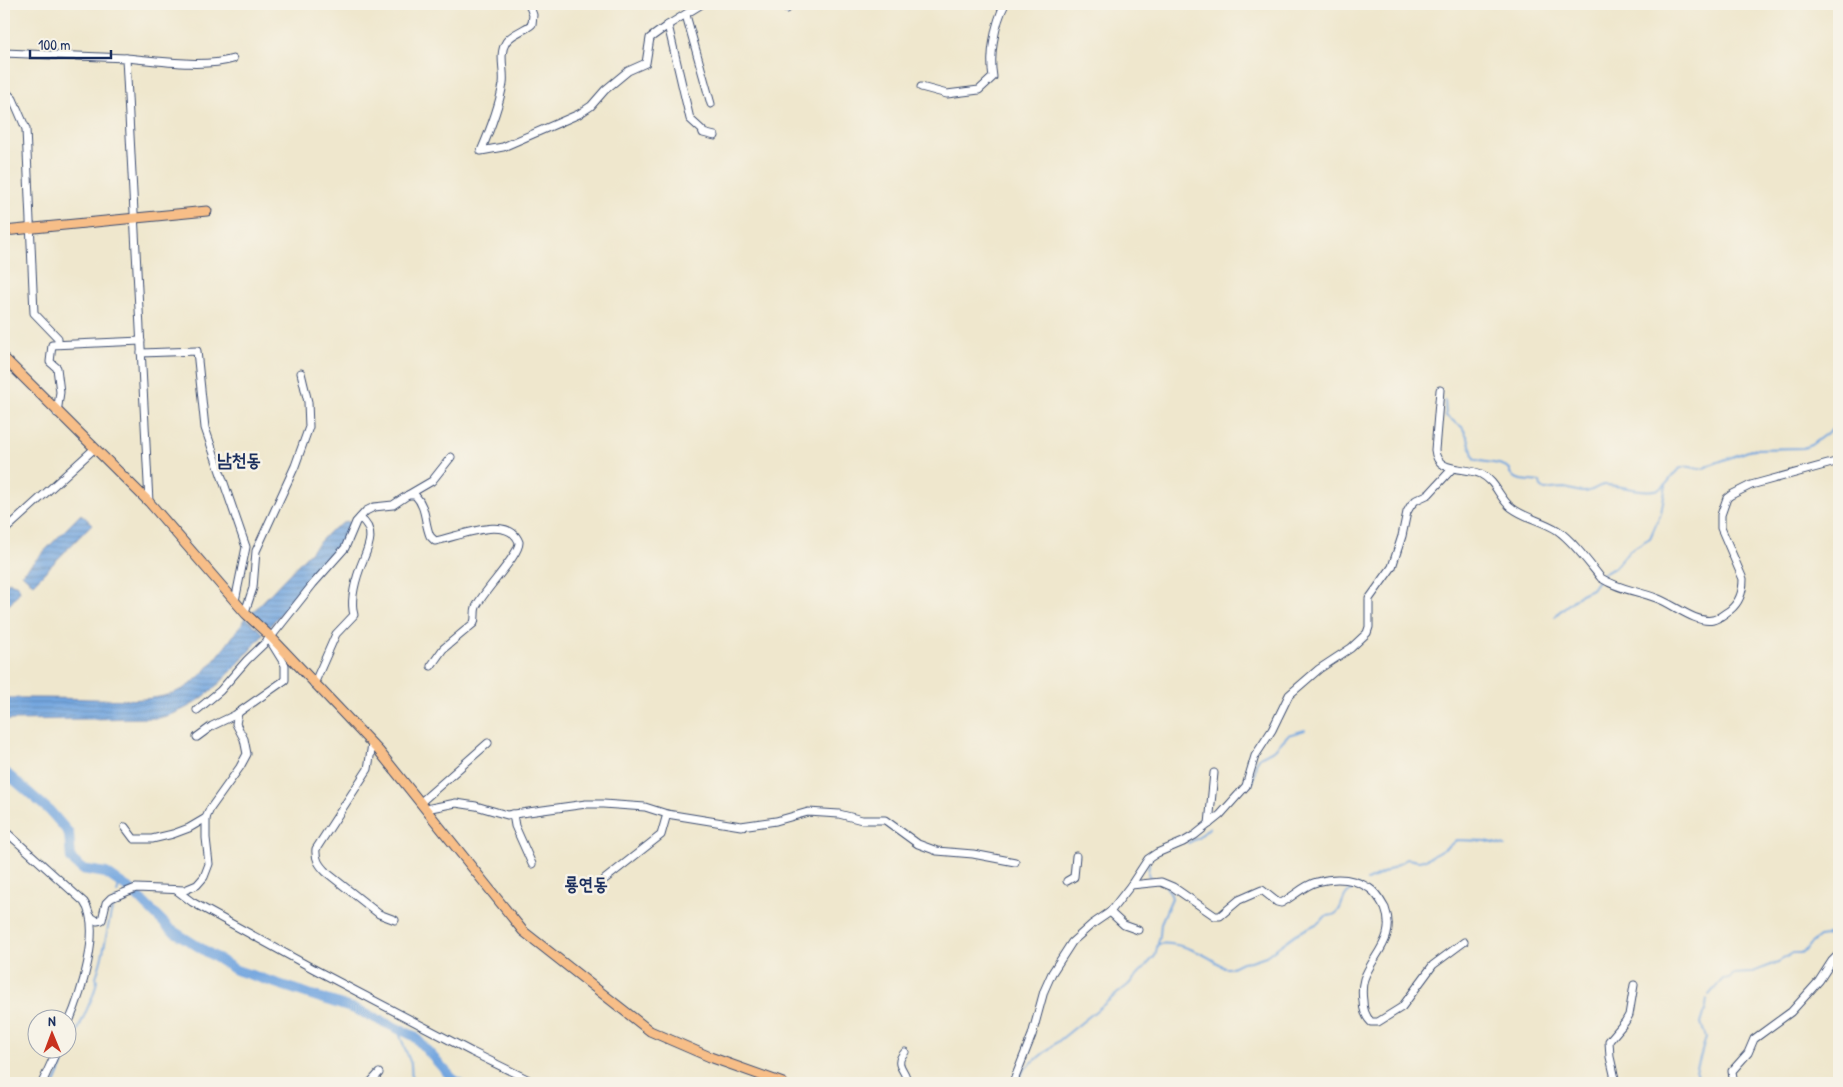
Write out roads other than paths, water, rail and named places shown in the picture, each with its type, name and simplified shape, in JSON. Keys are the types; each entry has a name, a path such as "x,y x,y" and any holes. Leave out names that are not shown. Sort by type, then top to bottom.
{"main road":[{"path":"4,231 207,211"},
{"path":"4,358 57,413 149,502 245,613 372,744 523,931 650,1031 710,1058 782,1083"}],"street":[{"path":"529,4 533,15 532,24 510,37 504,49 502,56 504,75 500,98 481,151 503,147 585,111 605,90 628,72 646,63 650,38 702,4"},
{"path":"921,86 947,94 978,90 993,77 991,65 998,16 1005,4"},
{"path":"686,14 711,104"},
{"path":"668,25 690,119 703,133 715,136"},
{"path":"4,53 202,63 221,63 233,59"},
{"path":"126,58 149,502"},
{"path":"4,90 13,99 26,129 34,313 58,338 58,344"},
{"path":"57,413 60,392 56,368 50,362 52,345 140,341"},
{"path":"141,353 197,351 205,428 246,547 235,601"},
{"path":"245,613 253,588 256,551 295,466 309,427 308,402 301,373"},
{"path":"1440,390 1436,457 1446,467 1472,471 1487,478 1510,507 1558,531 1602,578 1610,584 1659,599 1686,614 1708,620 1715,620 1736,605 1743,586 1741,574 1722,528 1722,510 1727,498 1731,494 1751,485 1839,461"},
{"path":"4,531 94,449"},
{"path":"197,710 220,691 269,637 345,548 356,522 370,508 393,505 432,481 451,457"},
{"path":"1013,1083 1032,1035 1044,991 1052,973 1072,942 1091,925 1110,912 1148,859 1183,842 1209,824 1246,786 1255,756 1272,730 1289,696 1319,669 1351,648 1367,633 1370,627 1369,599 1392,567 1407,512 1411,505 1430,494 1452,468"},
{"path":"408,495 415,495 420,500 430,536 435,540 487,529 510,531 514,533 519,542 517,551 476,608 474,623 443,649 431,666"},
{"path":"314,684 336,634 354,615 352,606 357,578 371,540 368,525 360,518"},
{"path":"246,547 256,551"},
{"path":"197,737 212,726 238,713 285,680 285,665 269,637"},
{"path":"91,917 97,921 102,920 106,904 111,898 136,888 176,890 192,888 204,877 208,868 206,818 247,754 244,739 236,724 238,713"},
{"path":"423,805 488,743"},
{"path":"372,744 368,769 316,849 316,855 319,865 326,872 379,914 395,920"},
{"path":"1209,824 1214,773"},
{"path":"423,805 456,804 513,814 586,804 645,807 667,814 741,826 761,824 808,812 848,815 862,820 885,820 909,839 926,848 1015,862"},
{"path":"513,814 515,826 532,864"},
{"path":"605,879 661,835 667,814"},
{"path":"126,827 134,840 152,839 189,828 206,818"},
{"path":"4,830 84,902 91,917 91,943 73,1010"},
{"path":"1067,881 1074,877 1076,856"},
{"path":"1131,885 1161,882 1173,887 1215,916 1220,916 1239,900 1262,890 1281,903 1315,882 1335,879 1359,882 1371,889 1382,902 1388,917 1387,932 1381,951 1369,967 1362,992 1363,1007 1366,1017 1371,1022 1378,1022 1402,1007 1433,965 1464,942"},
{"path":"176,890 192,902 312,968 472,1052 536,1083"},
{"path":"1110,912 1124,925 1138,930"},
{"path":"1735,1083 1732,1078 1732,1071 1748,1052 1754,1039 1791,1012 1819,981 1839,954"},
{"path":"1616,1083 1610,1057 1609,1041 1629,1015 1634,985"},
{"path":"905,1052 899,1062 908,1079 907,1083"},
{"path":"42,1083 52,1060"},
{"path":"370,1083 379,1073"}],"water":[{"path":"81,514 92,524 33,584 22,574"},
{"path":"347,521 352,524 339,548 267,629 251,614 330,531"},
{"path":"9,582 18,585 20,591 11,603 5,607 4,586"},
{"path":"246,618 264,634 217,685 204,696 175,713 158,718 4,720 4,698 126,700 151,698 175,692 186,687 202,674 234,636"}],"waterway":[{"path":"1445,401 1446,416 1462,427 1468,438 1474,459 1506,466 1510,469 1510,474 1515,478 1540,482 1541,487 1545,490 1565,488 1579,492 1590,491 1605,485 1640,490 1659,489 1666,485 1681,468 1706,468 1754,449 1803,448 1811,445 1839,424"},
{"path":"1601,575 1614,568 1630,550 1650,538 1661,513 1666,485"},
{"path":"1555,617 1581,594 1592,589 1599,579"},
{"path":"1250,786 1256,763 1260,757 1275,749 1288,735 1305,730"},
{"path":"4,771 50,811 69,833 71,859 82,869 106,873 131,890 170,929 236,970 357,1010 414,1036 452,1078 459,1083"},
{"path":"1188,843 1198,838 1210,827"},
{"path":"1367,881 1407,859 1419,861 1427,858 1456,840 1486,841 1505,846"},
{"path":"1149,863 1148,874 1152,881"},
{"path":"117,893 120,882"},
{"path":"1158,944 1184,947 1210,958 1224,968 1230,968 1242,962 1266,956 1296,934 1318,923 1326,916 1335,914 1339,910 1346,894 1359,885"},
{"path":"1018,1083 1024,1069 1128,985 1155,956 1161,923 1172,898 1166,887"},
{"path":"55,1083 94,993 96,977 115,899"},
{"path":"1709,995 1723,979 1729,978 1734,974 1750,973 1778,962 1793,953 1805,951 1819,937 1839,929"},
{"path":"1697,1083 1696,1072 1706,1037 1701,1024 1707,999"},
{"path":"397,1028 411,1064 412,1083"}],"district":[{"name":"남천동","path":"239,459"},
{"name":"룡연동","path":"586,883"}]}
